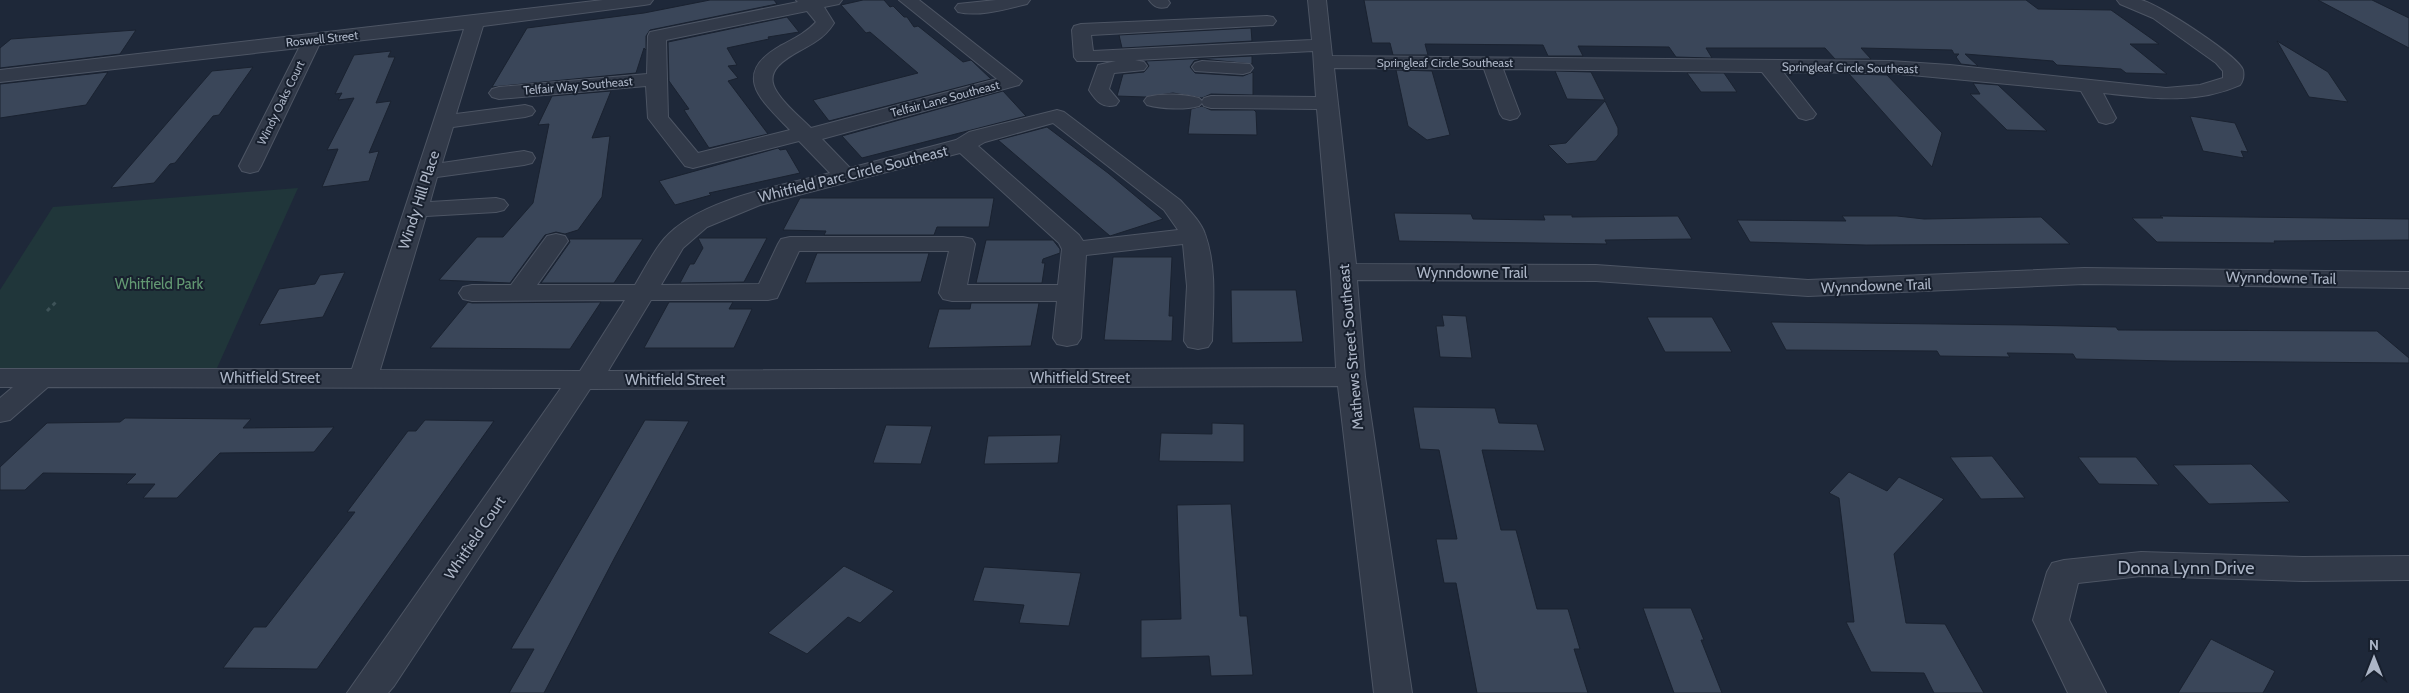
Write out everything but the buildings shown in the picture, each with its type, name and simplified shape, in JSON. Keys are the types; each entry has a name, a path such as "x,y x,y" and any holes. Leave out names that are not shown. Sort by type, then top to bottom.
{"street":[{"name":"Roswell Street","path":"0,76 476,22 644,0"},
{"name":"Telfair Lane Southeast","path":"833,0 808,2 657,36 656,109 658,118 694,161 805,135 1012,81 908,0"},
{"path":"964,8 1000,5 1020,0"},
{"name":"Mathews Street Southeast","path":"1317,0 1344,272 1351,377 1393,693"},
{"name":"Springleaf Circle Southeast","path":"1267,20 1081,30 1084,56 1277,44 1323,53 1491,63 1890,67 1950,71 2142,93 2195,93 2217,89 2234,81 2233,70 2222,59 2159,14 2126,0"},
{"path":"808,2 823,19 825,23 822,28 775,58 763,72 761,79 767,94 844,176"},
{"name":"Windy Hill Place","path":"363,378 476,22"},
{"name":"Windy Oaks Court","path":"250,166 312,40"},
{"path":"1491,63 1510,114"},
{"path":"1109,101 1099,90 1105,69 1121,66 1243,68"},
{"path":"1768,66 1806,114"},
{"name":"Telfair Way Southeast","path":"499,94 656,79"},
{"path":"2089,87 2106,118"},
{"path":"1154,102 1289,98 1327,103"},
{"path":"444,122 525,111"},
{"path":"964,145 977,138 1057,116 1182,214 1194,235 1199,262 1198,341"},
{"name":"Whitfield Parc Circle Southeast","path":"585,380 673,244 699,222 752,200 964,145 1070,240 1074,249"},
{"path":"428,172 524,158"},
{"path":"416,210 496,205"},
{"path":"1067,338 1074,249 1194,235"},
{"path":"518,293 556,241"},
{"path":"472,293 768,292 790,244 963,244 952,293 1072,293"},
{"name":"Wynndowne Trail","path":"1344,272 1596,273 1808,288 2084,276 2409,280"},
{"name":"Whitfield Street","path":"0,378 585,380 1351,377"},
{"path":"0,413 42,378"},
{"name":"Whitfield Court","path":"366,693 386,668 585,380"},
{"name":"Donna Lynn Drive","path":"2087,693 2051,620 2064,572 2141,564 2303,569 2409,568"}],"path":[{"path":"47,311 58,300"}],"green space":[{"name":"Whitfield Park","path":"298,188 217,368 0,369 0,290 53,207"}]}
